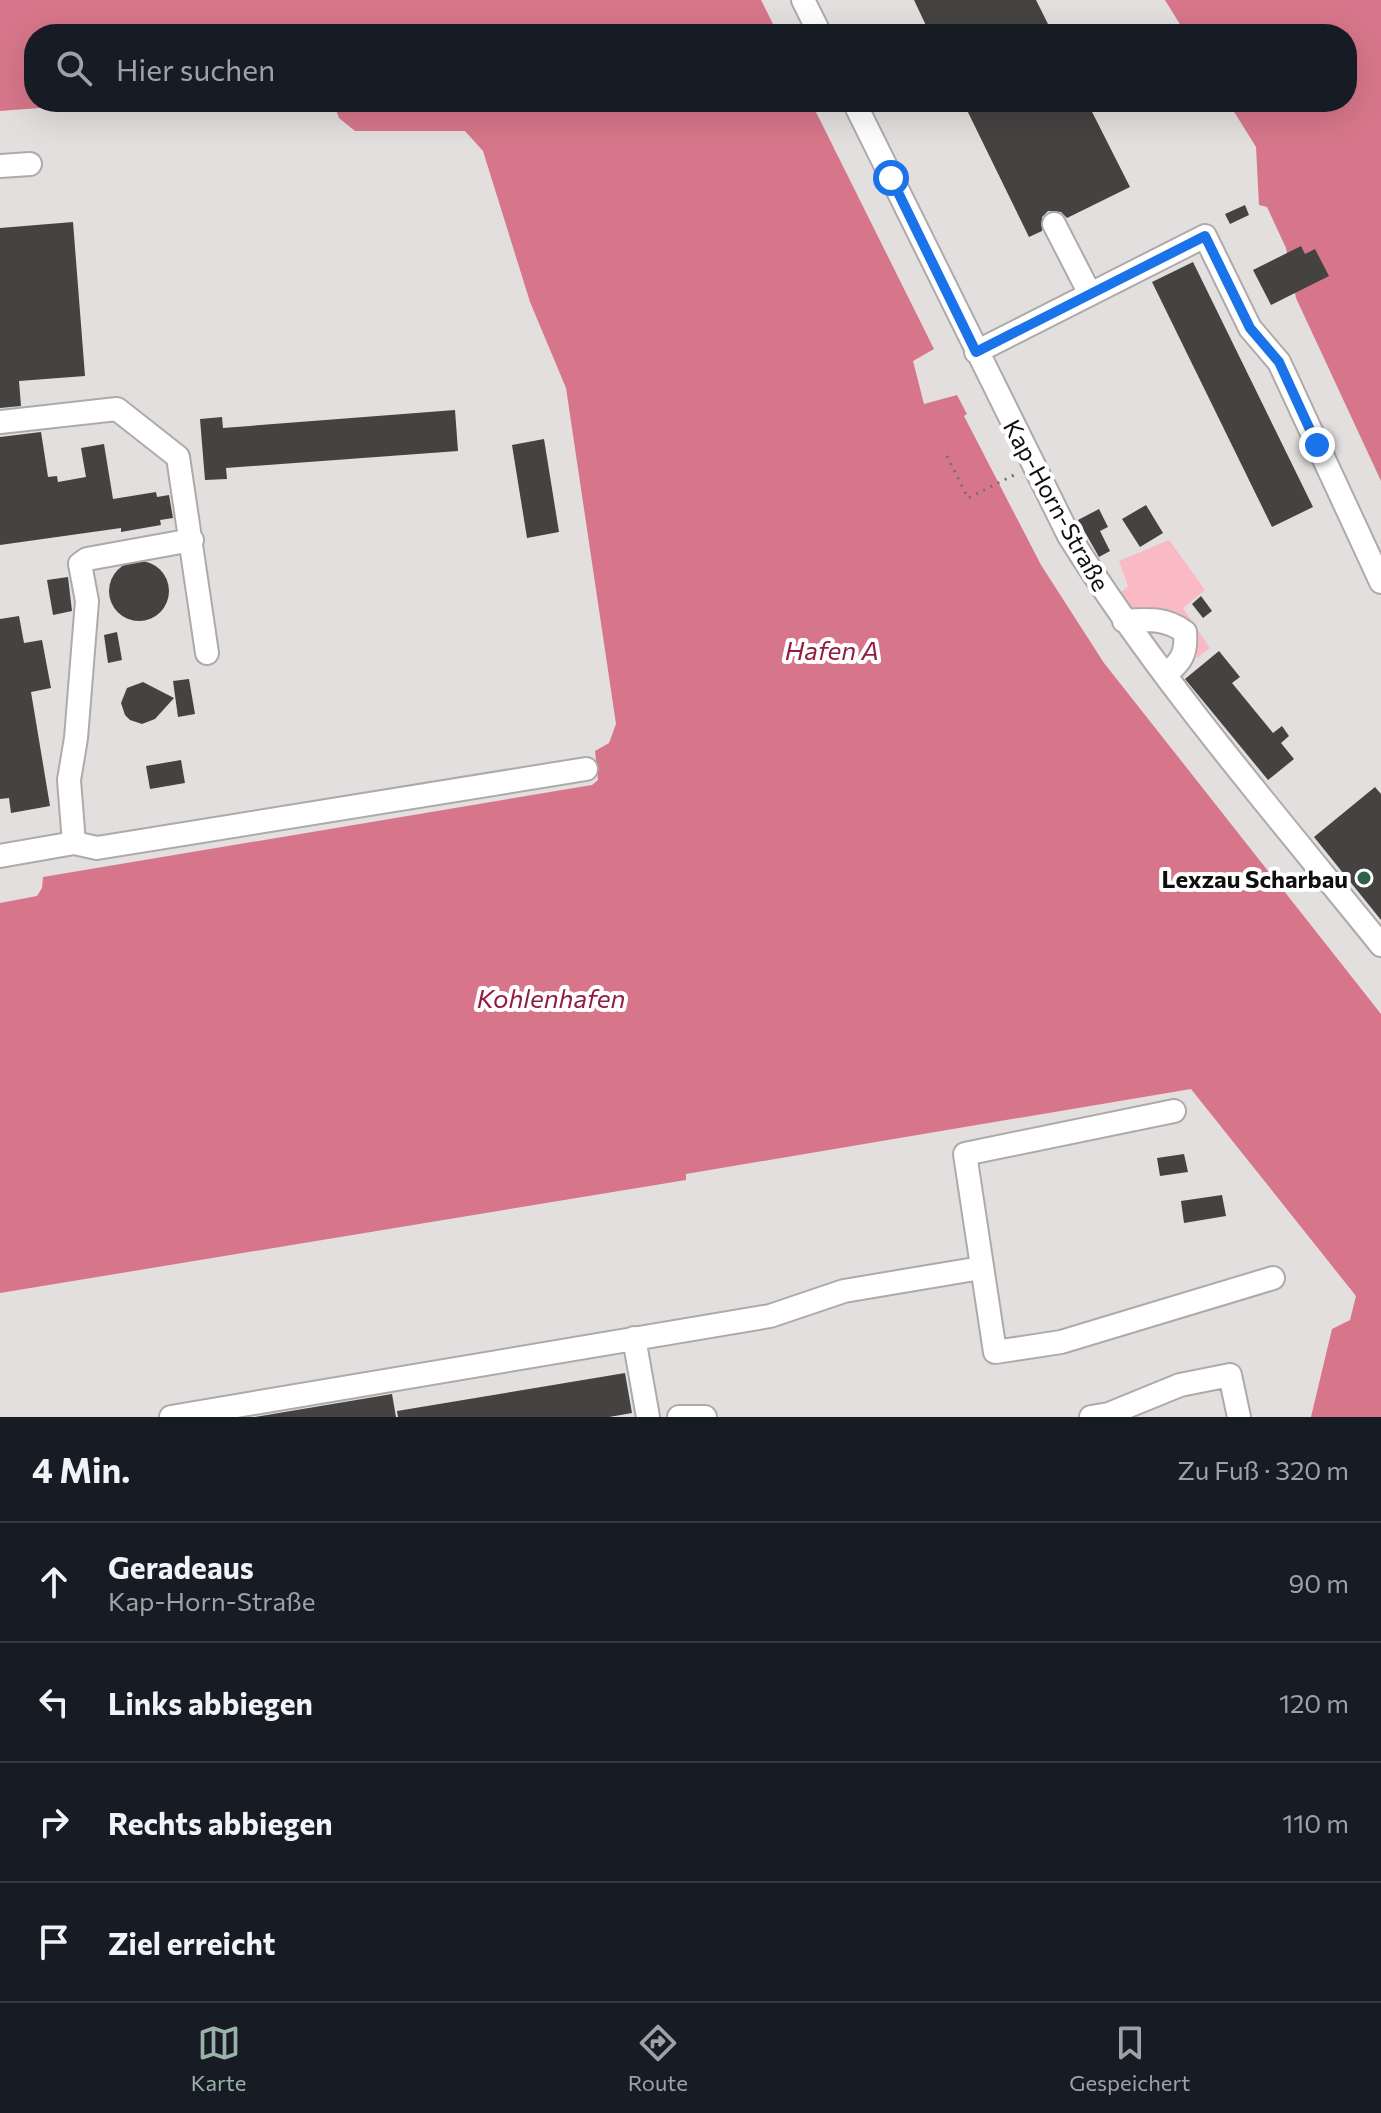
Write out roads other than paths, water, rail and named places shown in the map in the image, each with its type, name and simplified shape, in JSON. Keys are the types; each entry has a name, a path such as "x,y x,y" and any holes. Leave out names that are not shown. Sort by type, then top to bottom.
{"street":[{"path":"803,0 815,24"},
{"name":"Kap-Horn-Straße","path":"859,112 1069,536 1124,621 1165,675 1381,945"},
{"path":"0,166 30,164"},
{"path":"1054,224 1090,294"},
{"path":"976,352 1205,236 1250,328 1279,362 1381,582"},
{"path":"0,422 117,409 178,457 207,653"},
{"path":"74,843 69,780 76,738 87,601 80,564 87,559 192,540"},
{"path":"1124,621 1148,619 1172,622 1185,632 1187,648 1181,662 1165,675"},
{"path":"0,856 74,843 97,848 586,769"},
{"path":"1174,1111 965,1154 995,1352 1061,1342 1273,1278"},
{"path":"171,1417 770,1316 844,1291 981,1268"},
{"path":"634,1338 648,1417"},
{"path":"1091,1417 1109,1414 1180,1385 1230,1375 1239,1417"},
{"path":"679,1417 705,1417"}],"water":[{"path":"0,0 761,0 773,24 24,24 24,109 0,111"},
{"path":"1165,0 1381,0 1381,481 1296,298 1286,248 1267,207 1259,205 1256,147 1234,112 1357,112 1357,24 1180,24"},
{"path":"337,112 816,112 934,349 913,361 924,404 957,395 967,414 964,416 1041,565 1104,663 1381,1014 1381,1417 1311,1417 1332,1329 1350,1320 1356,1296 1191,1089 686,1174 686,1180 0,1293 0,903 37,896 43,877 592,785 598,780 595,751 609,743 616,724 566,388 530,302 483,151 465,131 355,131 339,118"}],"place":[{"name":"Lexzau Scharbau","path":"1364,878"}],"water label":[{"name":"Hafen A","path":"832,649"},
{"name":"Kohlenhafen","path":"551,997"}]}
